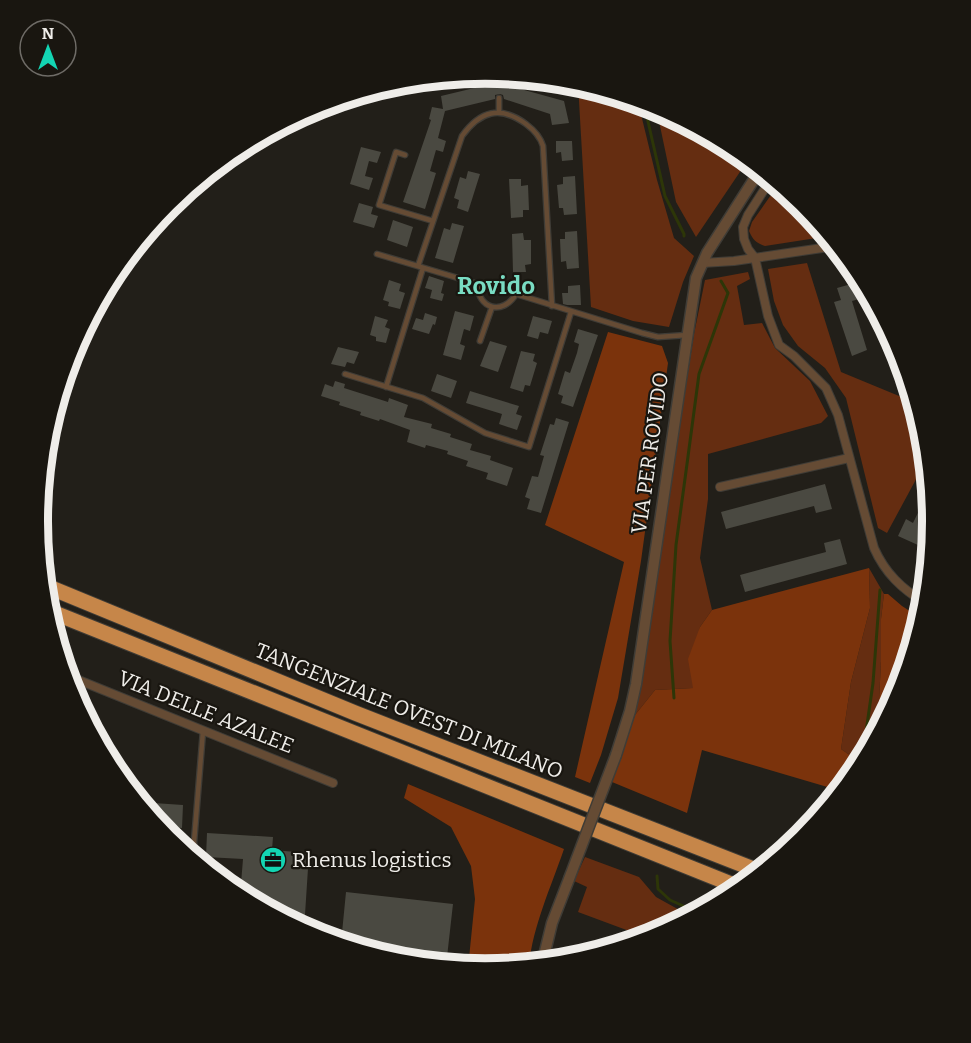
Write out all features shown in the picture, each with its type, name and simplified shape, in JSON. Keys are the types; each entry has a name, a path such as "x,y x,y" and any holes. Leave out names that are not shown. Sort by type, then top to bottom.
{"highway":[{"name":"TANGENZIALE OVEST DI MILANO","path":"53,589 356,713 752,869"},
{"name":"TANGENZIALE OVEST DI MILANO","path":"58,615 731,884"}],"street":[{"name":"VIA PER ROVIDO","path":"544,955 552,923 616,755 630,711 677,413 694,287 702,262 755,177"},
{"path":"766,186 748,215 742,227 742,233 745,243 755,258 768,316 779,345 794,356 826,388 838,416 874,549 880,563 888,574 916,597"},
{"path":"702,262 734,261 826,247"},
{"path":"720,487 849,458"},
{"name":"VIA DELLE AZALEE","path":"78,680 333,783"}],"lane":[{"path":"499,98 499,113"},
{"path":"386,387 433,221 462,136 474,122 492,113 512,116 530,127 543,146 552,306"},
{"path":"405,155 396,152 379,204 433,221"},
{"path":"377,254 478,284 480,297 492,307 505,306 516,294 658,337 687,335"},
{"path":"480,341 492,307"},
{"path":"345,374 423,398 485,433 528,447 571,312"},
{"path":"195,848 203,730"},
{"path":"188,842 194,842"}],"shaded area":[{"path":"579,94 641,112 674,238 694,256 669,327 633,321 591,307"},
{"path":"659,120 704,143 743,168 696,237 676,202"},
{"path":"773,192 818,238 765,246 753,239 749,231 752,222"},
{"path":"807,263 841,372 905,399 915,436 920,472 887,533 878,528 846,398 825,368 798,346 783,325 774,301 768,269"},
{"path":"748,272 750,279 737,286 744,325 762,323 775,348 810,381 828,416 821,423 708,454 708,499 700,558 712,610 700,627 693,688 655,690 635,715 694,334 705,280"},
{"path":"608,332 662,346 668,363 641,561 618,698 590,783 575,777 624,562 545,525"},
{"path":"869,568 884,594 881,619 879,701 869,731 851,756 841,749 851,682 870,608"},
{"path":"869,568 870,608 851,682 841,749 851,756 866,737 833,789 702,750 687,813 612,782 635,715 655,690 693,688 688,659 700,627 712,610"},
{"path":"884,594 888,594 913,613 908,635 890,689 869,731 879,701 881,619"},
{"path":"408,784 564,849 538,921 530,956 469,958 475,899 471,866 451,827 404,798"},
{"path":"585,857 639,877 656,897 683,912 634,933 578,912 587,887 574,881"}],"building":[{"path":"490,84 505,85 564,101 569,123 552,125 550,114 504,99 500,94 495,95 495,99 445,111 438,138 446,141 443,152 436,150 430,171 436,173 425,209 403,202 431,120 429,119 432,107 443,109 441,96"},
{"path":"556,141 572,141 573,160 562,161 561,152 556,153"},
{"path":"361,147 381,152 377,163 369,161 365,176 373,178 369,190 350,184"},
{"path":"468,171 480,174 468,212 457,208 459,200 454,198 460,177 466,179"},
{"path":"575,176 577,214 564,215 563,208 559,208 557,185 563,184 563,177"},
{"path":"509,179 521,179 521,186 528,185 529,210 523,210 523,217 511,218"},
{"path":"359,203 373,207 371,214 378,216 374,228 353,222"},
{"path":"393,220 413,227 407,247 387,240"},
{"path":"452,223 464,226 453,263 435,258 444,228 450,230"},
{"path":"577,231 579,268 567,269 566,261 561,262 560,239 565,239 565,232"},
{"path":"523,233 524,240 531,240 531,264 525,265 526,272 513,272 512,234"},
{"path":"429,276 444,281 442,301 430,298 432,290 425,288"},
{"path":"389,280 401,284 399,291 405,293 400,309 388,306 389,302 383,300"},
{"path":"852,284 861,298 852,301 867,350 852,356 834,302 841,300 837,288"},
{"path":"580,285 581,305 563,304 562,293 568,293 568,286"},
{"path":"455,311 474,316 470,331 464,329 460,344 465,346 461,360 443,355"},
{"path":"425,313 437,317 429,334 412,329 416,318 423,320"},
{"path":"375,316 388,320 385,327 390,329 386,343 376,341 376,337 370,335"},
{"path":"533,316 552,321 548,334 540,332 538,339 527,336"},
{"path":"578,329 598,335 573,407 561,403 563,396 558,394 565,371 570,373 577,353 579,344 574,342"},
{"path":"490,341 507,346 498,372 480,366"},
{"path":"338,347 359,352 354,364 347,362 345,367 331,364"},
{"path":"521,351 535,354 533,361 537,363 530,386 525,385 523,392 510,388"},
{"path":"437,374 457,381 451,398 431,391"},
{"path":"335,381 345,384 344,388 388,402 389,398 408,405 404,417 432,424 431,428 472,444 470,450 491,456 490,460 513,468 507,486 486,479 488,473 466,466 468,461 447,454 448,451 426,445 425,448 407,442 410,430 380,419 379,421 360,415 361,412 321,396 325,384 333,387"},
{"path":"470,391 519,406 516,414 522,416 517,430 499,424 502,414 466,403"},
{"path":"556,418 569,422 541,513 527,509 530,499 525,497 532,476 538,477 544,456 540,455 550,424 554,425"},
{"path":"825,484 832,509 816,513 814,506 726,529 721,512"},
{"path":"922,504 922,547 898,536 906,519 913,523"},
{"path":"840,539 847,564 745,592 740,575 826,552 824,543"},
{"path":"151,803 183,805 182,828 173,827"},
{"path":"207,833 273,837 272,850 309,853 305,920 241,884 243,859 206,857"},
{"path":"346,892 453,904 447,957 400,951 342,935"}],"waterway":[{"path":"646,115 665,196 684,236"},
{"path":"674,698 670,641 676,545 699,374 728,293 721,281"},
{"path":"865,738 873,683 880,590"},
{"path":"657,876 658,889 670,900 689,908"}],"place":[{"name":"Rhenus logistics","path":"273,860"}],"district":[{"name":"Rovido","path":"496,286"}]}
